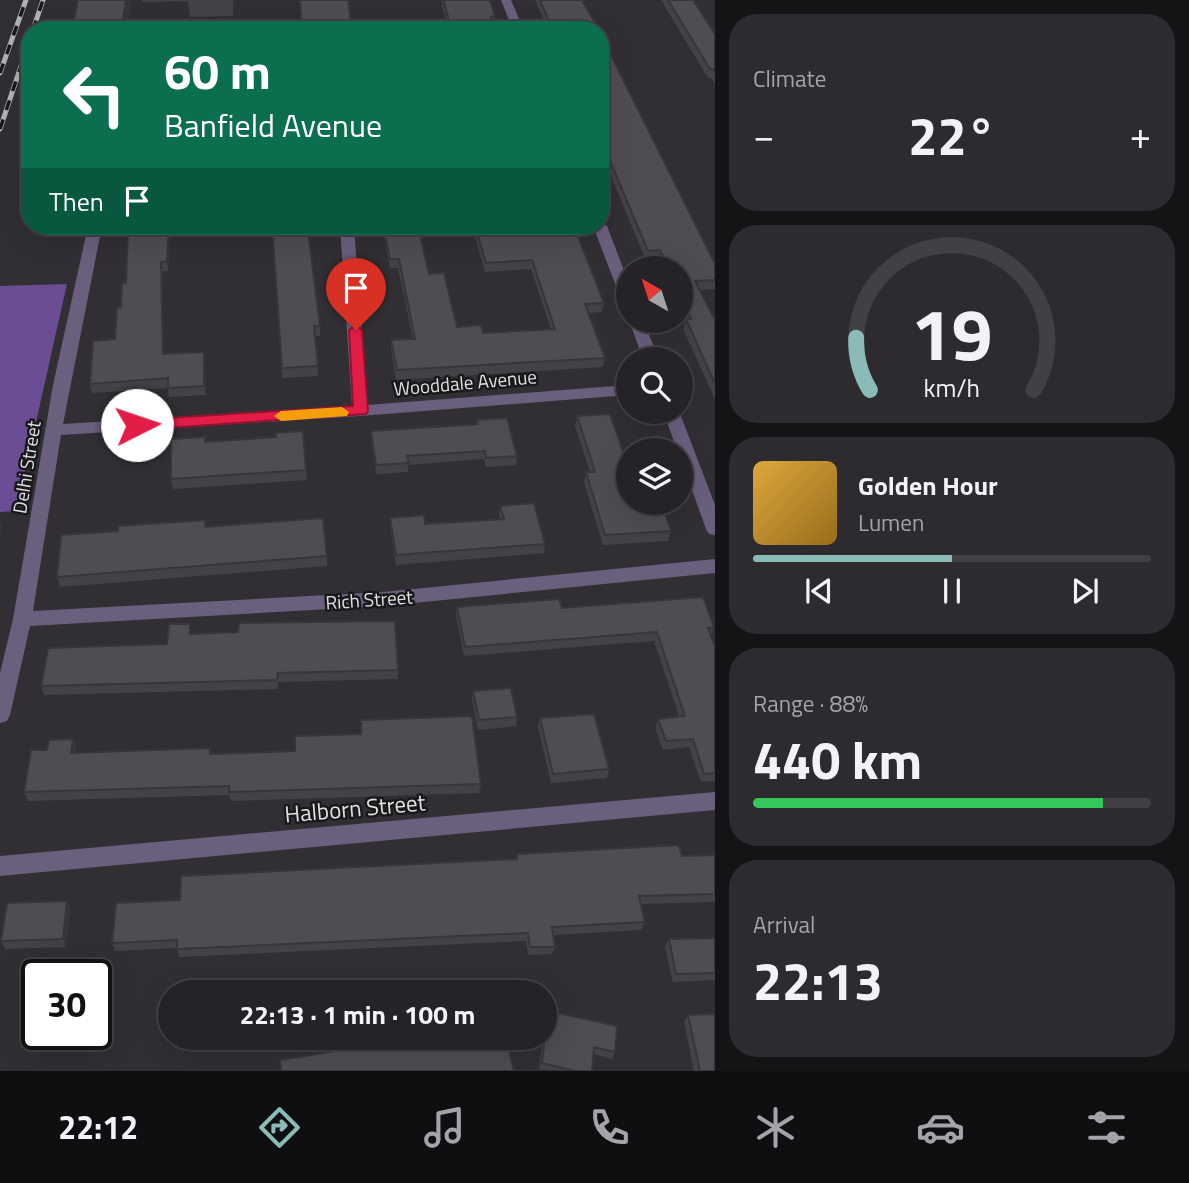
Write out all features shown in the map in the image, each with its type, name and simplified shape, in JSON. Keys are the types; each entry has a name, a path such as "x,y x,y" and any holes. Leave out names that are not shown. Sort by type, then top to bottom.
{"street":[{"path":"506,0 515,21"},
{"name":"Delhi Street","path":"0,715 22,619 53,430 93,235"},
{"path":"348,235 360,411"},
{"path":"603,235 616,268"},
{"name":"Wooddale Avenue","path":"53,430 360,411 616,391"},
{"path":"676,424 715,529"},
{"name":"Rich Street","path":"22,619 383,599 715,566"},
{"name":"Halborn Street","path":"0,866 715,801"}],"shaded area":[{"path":"67,284 16,511 0,512 0,286"}],"building":[{"path":"78,0 126,0 122,21 74,21"},
{"path":"300,0 348,0 351,21 301,21"},
{"path":"443,0 490,0 495,16 491,17 493,21 449,21"},
{"path":"540,0 582,0 594,21 549,21"},
{"path":"668,0 693,0 715,34 715,72 710,69"},
{"path":"609,51 715,264 715,280 695,281 715,320 715,384 692,333 693,256 663,256 660,250 648,251 609,158"},
{"path":"128,235 168,235 167,261 161,262 163,354 204,352 204,386 168,388 168,378 90,384 93,341 115,339 117,308 121,307 122,283 126,283"},
{"path":"273,235 309,235 320,326 314,326 318,366 282,368"},
{"path":"385,235 420,235 429,274 444,273 457,327 481,325 483,333 555,329 532,260 486,263 478,235 578,235 604,303 585,304 605,358 397,370 391,340 415,339 399,259 390,259"},
{"path":"610,414 618,438 616,438 616,515 665,515 671,531 605,535 586,472 595,472 577,416"},
{"path":"507,418 517,456 486,458 485,451 407,456 409,463 376,465 371,431 478,424 477,420"},
{"path":"303,431 306,470 171,479 171,439 205,437 205,442 276,437 275,433"},
{"path":"534,503 545,544 396,555 390,518 424,515 425,524 504,519 500,506"},
{"path":"323,518 327,556 57,577 61,535 118,531 118,526 205,520 205,527"},
{"path":"703,597 714,627 708,628 715,646 715,773 704,774 693,739 666,741 658,719 685,716 657,632 465,647 457,607 559,599 562,608"},
{"path":"395,621 398,670 278,673 277,680 41,686 48,648 167,644 169,624 190,624 190,634 238,632 239,623"},
{"path":"511,688 517,717 479,720 473,691"},
{"path":"594,714 609,769 553,774 540,718"},
{"path":"472,716 481,784 229,792 229,786 24,792 31,750 47,750 49,740 73,739 71,753 210,748 210,754 295,751 295,736 361,734 361,720"},
{"path":"679,845 682,856 715,855 715,894 639,896 645,922 552,927 555,947 530,947 528,933 177,949 177,940 112,943 116,903 180,900 181,876 517,859 517,854"},
{"path":"67,901 63,939 1,941 7,903"},
{"path":"715,938 715,973 676,974 669,939"},
{"path":"557,1013 617,1026 615,1052 594,1047 592,1071 575,1071 542,1063 544,1050 557,1050"},
{"path":"715,1014 715,1071 700,1071 688,1015"},
{"path":"341,1050 509,1050 514,1071 273,1071 281,1070 280,1060"}],"railway":[{"path":"0,73 26,0"},
{"path":"36,21 43,0"},
{"path":"0,129 21,66"}],"slow traffic":[{"path":"281,416 342,412"}],"route":[{"path":"137,425 360,411 356,330"}]}
